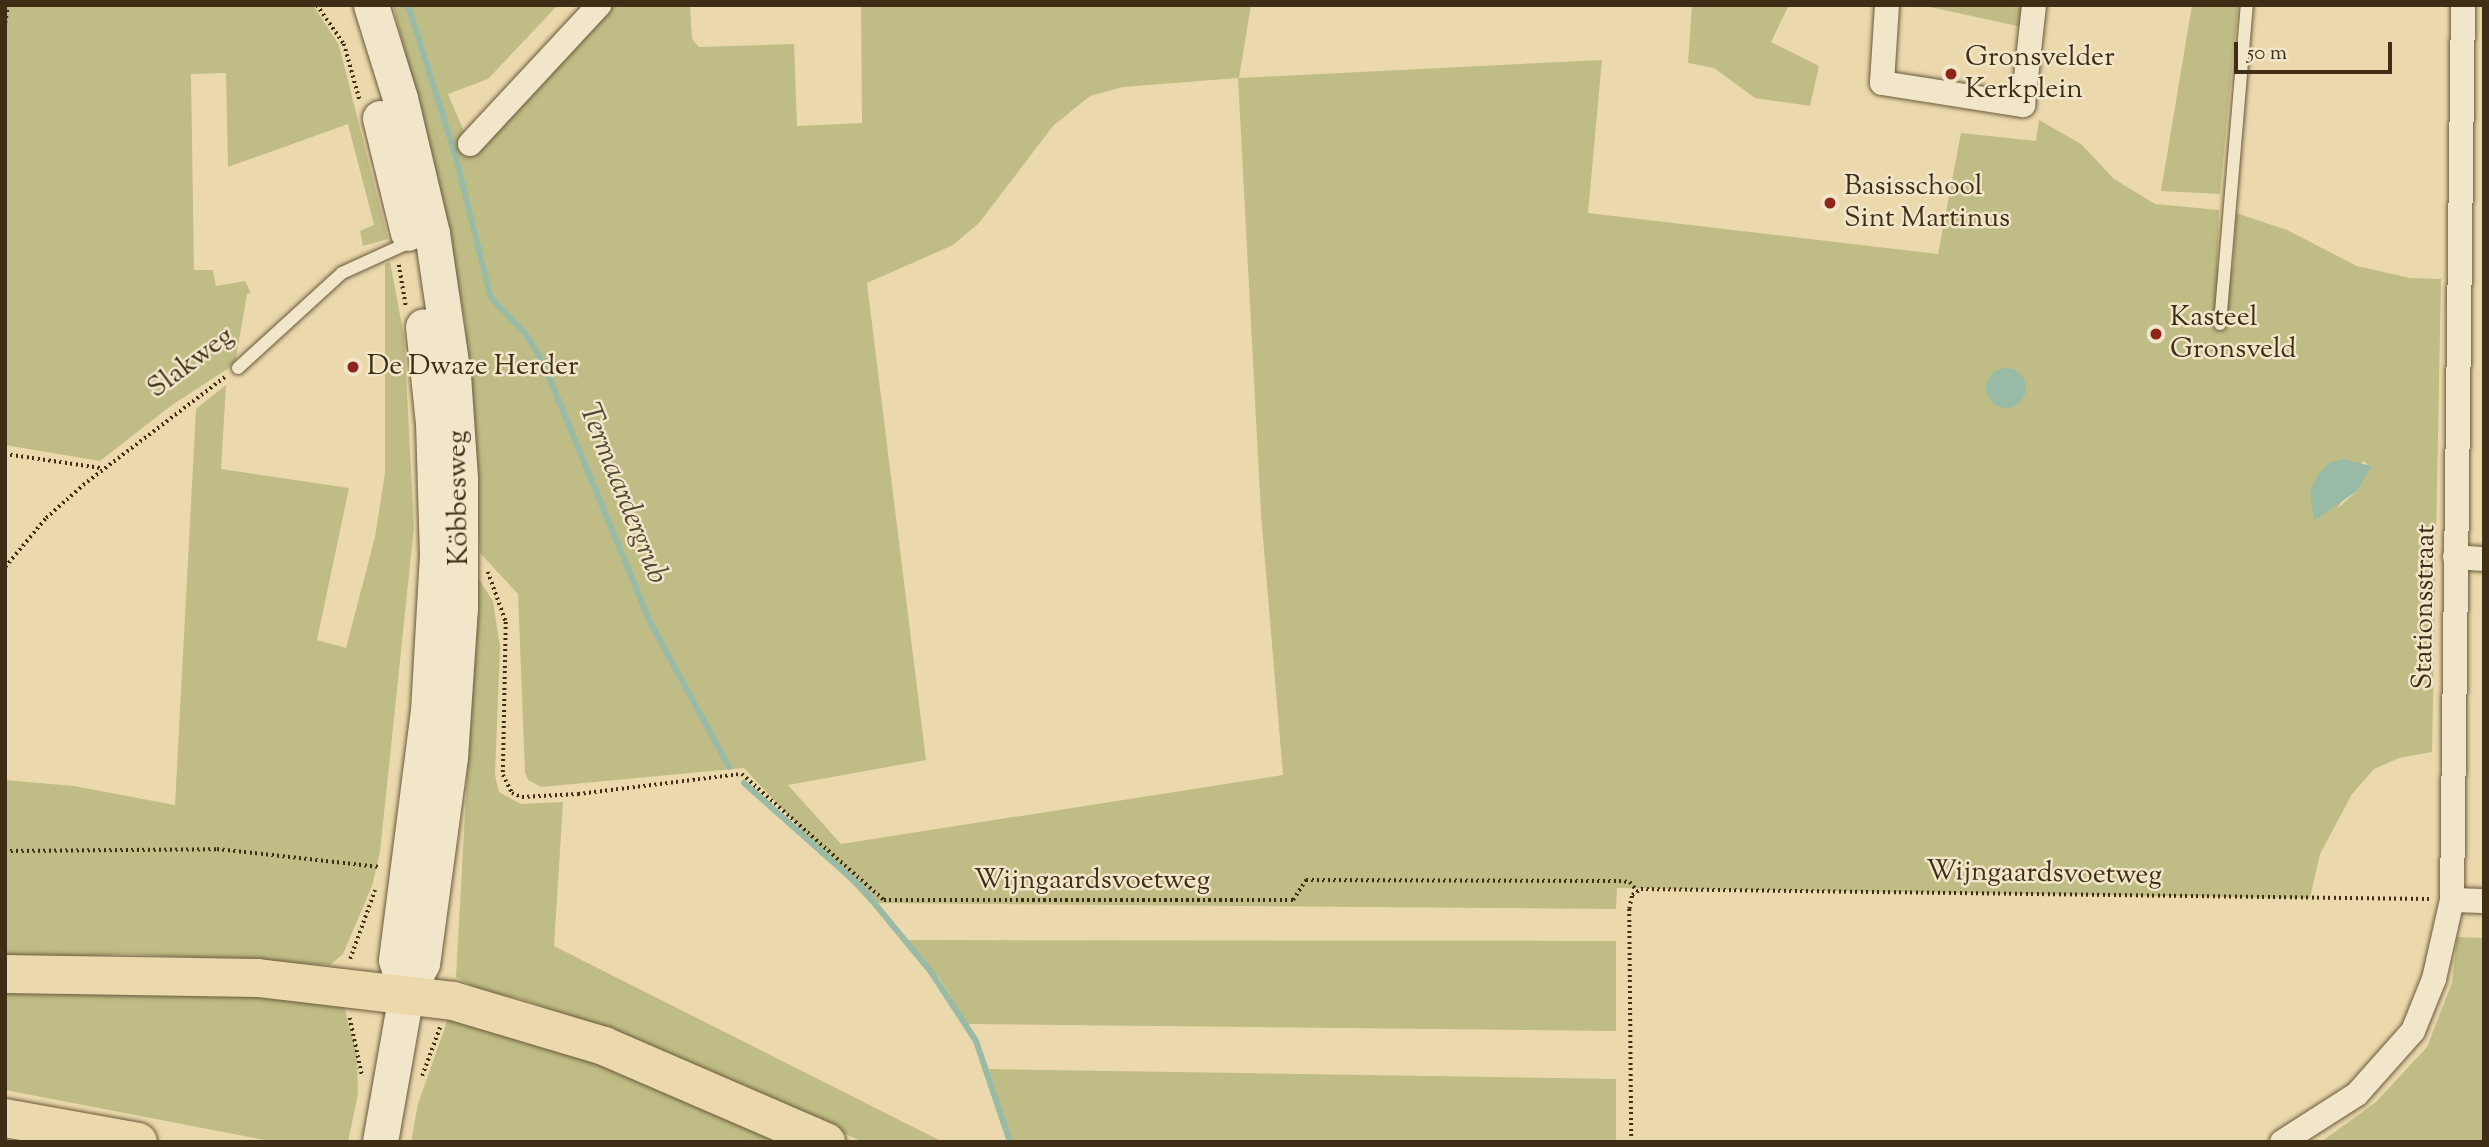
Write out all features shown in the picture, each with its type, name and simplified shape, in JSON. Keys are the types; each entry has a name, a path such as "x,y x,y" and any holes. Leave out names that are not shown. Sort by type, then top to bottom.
{"highway":[{"path":"5,974 196,975 406,994 483,1009 604,1046 826,1142"},
{"path":"5,1118 138,1142"}],"main road":[{"name":"Köbbesweg","path":"345,5 376,103 455,396 461,560 449,771 422,963 406,994 382,1131"},
{"name":"Köbbesweg","path":"371,5 400,98 412,240"}],"street":[{"path":"470,144 599,5"},
{"path":"1887,5 1882,83 2023,105 2032,17"},
{"name":"Stationsstraat","path":"2282,1142 2357,1094 2413,1031 2434,979 2452,900 2463,5"},
{"path":"2455,557 2484,559"},
{"path":"2452,900 2484,901"}],"lane":[{"path":"2220,324 2247,5"},
{"name":"Slakweg","path":"238,368 326,286 359,262 412,240"}],"path":[{"path":"5,23 8,5"},
{"path":"317,5 344,44 362,110"},
{"path":"407,316 412,240"},
{"name":"Slakweg","path":"5,567 46,518 83,485 238,368"},
{"path":"5,454 103,468"},
{"name":"Wijngaardsvoetweg","path":"461,560 500,595 506,622 505,783 522,797 578,794 742,774 884,900 1293,900 1306,880 1619,881 1630,882 1637,891 1666,887 2452,900"},
{"path":"5,851 217,849 382,867 384,855"},
{"path":"1631,1142 1629,909 1637,891"}],"shaded area":[{"path":"5,5 313,5 339,45 388,239 363,246 360,231 374,225 348,124 228,167 226,73 191,74 194,270 213,270 216,286 245,281 251,293 247,294 235,364 172,405 100,461 5,445"},
{"path":"393,5 558,5 488,79 448,94 473,153 607,5 690,5 692,39 699,47 794,44 797,126 862,123 861,5 1251,5 1239,78 1602,60 1588,213 1938,254 1961,133 2036,141 2039,120 2081,144 2114,179 2155,204 2219,210 2217,267 2233,268 2236,213 2287,230 2357,266 2410,278 2441,279 2432,752 2399,758 2374,769 2352,794 2320,854 2310,898 1617,888 1616,909 870,903 744,768 541,787 528,780 525,772 518,594 480,553 465,322 436,172","holes":["1238,78 1261,514 1283,775 841,844 788,785 926,760 867,283 953,245 979,223 1053,126 1090,96 1123,87","2007,368 2018,373 2023,399 2012,407","2363,461 2371,467 2357,491 2338,508"]},
{"path":"1692,5 1789,5 1771,42 1819,66 1810,106 1755,98 1714,68 1688,63"},
{"path":"1921,5 2026,5 2022,27"},
{"path":"2192,5 2238,5 2220,194 2161,191"},
{"path":"390,262 404,336 414,527 380,852 372,886 343,954 330,965 128,954 5,959 5,780 74,786 175,805 196,409 226,385 221,469 349,488 317,640 346,648 375,537 385,473 385,264"},
{"path":"2006,368 2020,374 2026,388 2020,402 2006,408 1992,402 1986,388 1992,374"},
{"path":"2343,459 2372,466 2357,491 2314,521 2310,492 2318,474 2329,463"},
{"path":"478,578 493,601 500,647 495,775 499,792 521,804 563,802 554,946 943,1142 863,1142 638,1041 522,999 481,991 456,977"},
{"path":"2457,937 2484,938 2484,1142 2321,1142 2376,1102 2427,1047 2452,983"},
{"path":"906,940 1616,941 1616,1031 967,1024 940,979"},
{"path":"129,982 344,1007 357,1055 358,1094 348,1142 275,1142 5,1090 5,987"},
{"path":"450,1013 531,1030 802,1142 411,1142 418,1104"},
{"path":"989,1069 1616,1079 1616,1142 1009,1142"}],"waterway":[{"name":"Termaardergrub","path":"408,5 455,154"},
{"name":"Termaardergrub","path":"456,158 491,298 524,332 542,360 650,622 729,767"},
{"name":"Termaardergrub","path":"744,783 861,887 931,972 976,1041 1010,1142"}],"place":[{"name":"Gronsvelder Kerkplein","path":"1951,74"},
{"name":"Basisschool Sint Martinus","path":"1830,203"},
{"name":"Kasteel Gronsveld","path":"2156,334"},
{"name":"De Dwaze Herder","path":"353,367"}]}
